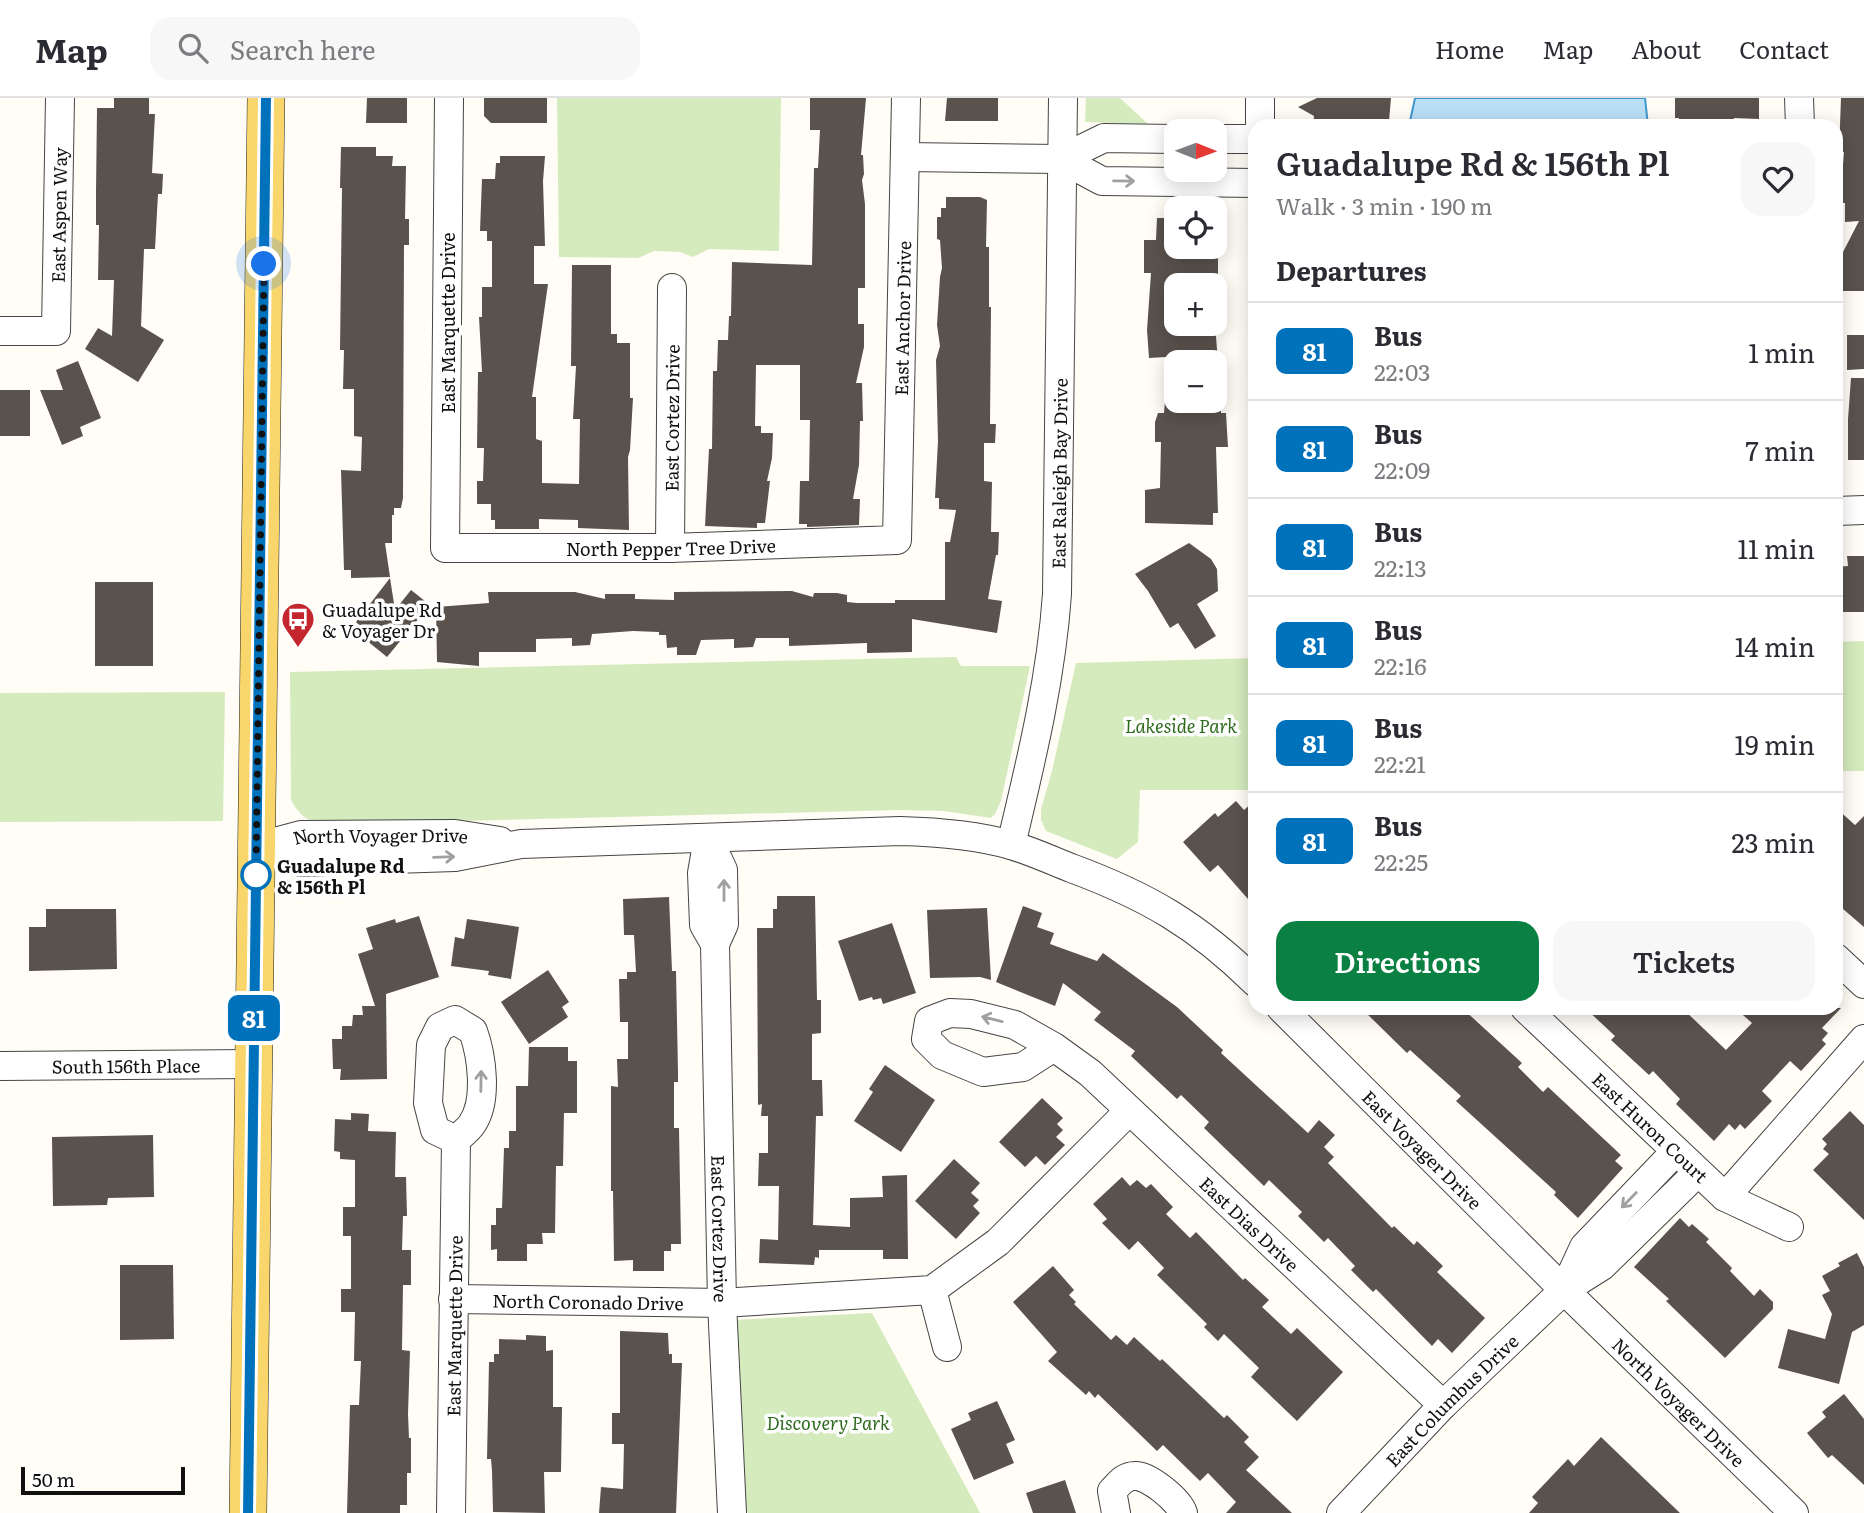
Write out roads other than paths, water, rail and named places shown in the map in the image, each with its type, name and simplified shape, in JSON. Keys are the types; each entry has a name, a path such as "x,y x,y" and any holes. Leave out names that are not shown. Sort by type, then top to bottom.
{"main road":[{"path":"248,1513 266,98"}],"street":[{"name":"East Aspen Way","path":"0,331 56,331 61,98"},
{"name":"East Marquette Drive","path":"446,548 449,98"},
{"name":"East Anchor Drive","path":"897,540 906,98"},
{"name":"East Raleigh Bay Drive","path":"1011,845 1041,720 1054,642 1057,594 1063,98"},
{"path":"1260,98 1260,119"},
{"path":"1799,98 1800,119"},
{"path":"905,158 1061,159 1104,138 1164,139"},
{"path":"1227,139 1248,139"},
{"path":"1061,159 1102,181 1248,183"},
{"name":"East Cortez Drive","path":"670,548 672,288"},
{"path":"1843,511 1864,510"},
{"name":"North Pepper Tree Drive","path":"446,548 670,548 897,540"},
{"name":"North Voyager Drive","path":"256,847 301,862 455,857 522,844 900,831 935,832 1011,845"},
{"name":"East Cortez Drive","path":"708,838 723,870 724,924 715,944 722,1303 732,1513"},
{"path":"1011,845 1124,888 1163,909 1198,932 1248,976"},
{"path":"1843,964 1864,984"},
{"name":"East Voyager Drive","path":"1288,1015 1564,1290"},
{"name":"East Huron Court","path":"1532,1015 1725,1197 1789,1227"},
{"path":"1725,1197 1864,1039"},
{"name":"East Dias Drive","path":"1054,1046 1090,1073 1443,1405"},
{"name":"South 156th Place","path":"0,1066 253,1064"},
{"path":"947,1347 932,1290 998,1242 1129,1111"},
{"name":"East Marquette Drive","path":"451,1513 456,1140"},
{"name":"East Columbus Drive","path":"1564,1290 1584,1247 1676,1151"},
{"name":"East Columbus Drive","path":"1341,1513 1443,1405 1564,1290 1602,1266 1698,1172"},
{"name":"North Coronado Drive","path":"453,1299 722,1303 932,1290"},
{"name":"North Voyager Drive","path":"1564,1290 1794,1513"},
{"path":"1116,1513 1112,1491 1125,1478 1138,1475 1159,1486 1182,1508 1183,1513"}],"water":[{"path":"1415,98 1645,98 1647,119 1410,119"}],"place":[{"name":"Guadalupe Rd & Voyager Dr","path":"298,649"},
{"name":"Guadalupe Rd & 156th Pl","path":"256,875"}],"park label":[{"name":"Lakeside Park","path":"1181,725"},
{"name":"Discovery Park","path":"828,1422"}]}
